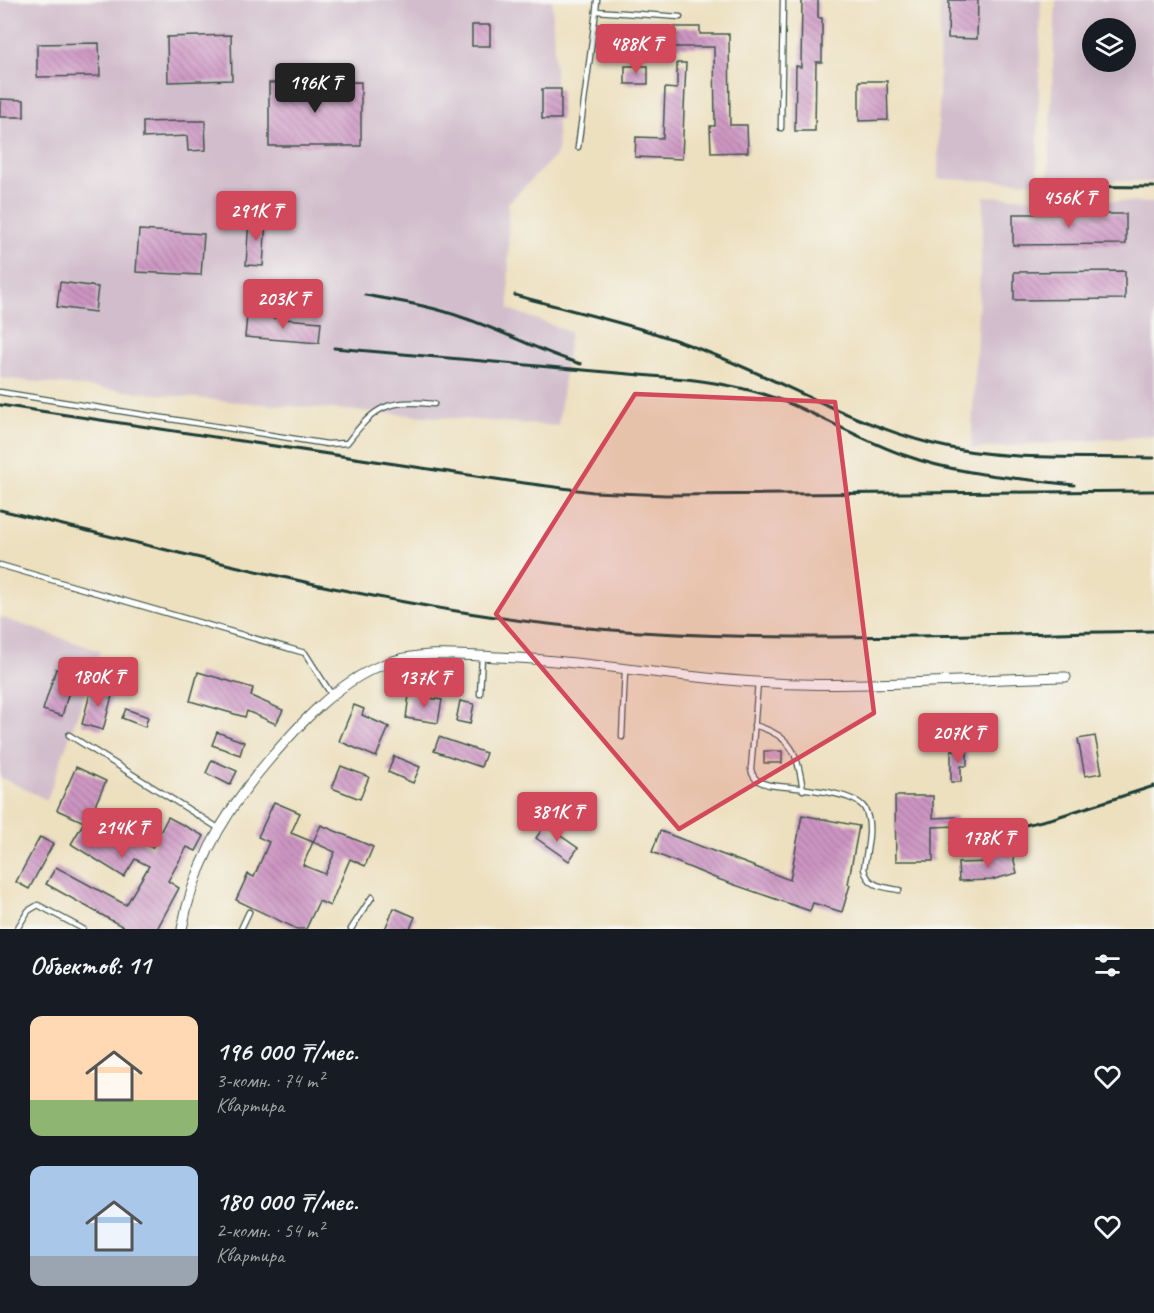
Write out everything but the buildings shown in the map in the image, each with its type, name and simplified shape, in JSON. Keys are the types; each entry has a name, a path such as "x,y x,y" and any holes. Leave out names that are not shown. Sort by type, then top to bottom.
{"street":[{"path":"182,929 193,884 220,829 252,780 301,723 333,697 380,666 399,659 429,656 482,656 626,667 758,681 874,684 1066,677"}],"lane":[{"path":"578,147 597,0"},
{"path":"781,128 783,0"},
{"path":"596,11 680,17"},
{"path":"0,392 327,444 347,443 379,408 402,402 434,404"},
{"path":"0,566 305,653 333,697"},
{"path":"480,694 482,656"},
{"path":"622,737 626,667"},
{"path":"758,681 751,769 756,780 848,797 865,808 868,834 864,869 866,876 873,884 899,890"},
{"path":"754,724 777,733 793,748 799,760 803,790"},
{"path":"69,735 220,829"},
{"path":"351,929 372,897"},
{"path":"17,929 28,911 38,905 83,929"},
{"path":"241,929 249,912"}],"highlighted area":[{"path":"635,394 835,402 874,713 679,829 496,614"}],"shaded area":[{"path":"0,0 552,0 558,153 508,203 509,309 570,332 558,426 224,401 0,378"},
{"path":"940,0 1041,0 1037,182 938,179"},
{"path":"1056,0 1154,0 1154,182 1048,177"},
{"path":"984,196 1154,203 1154,436 971,449"},
{"path":"0,617 100,651 47,800 0,777"}],"railway":[{"path":"1035,186 1154,187"},
{"path":"365,295 415,304 452,314 581,364"},
{"path":"515,295 679,341 874,425 933,444 987,454 1015,456 1154,458"},
{"path":"334,348 686,379 725,385 776,398 874,443 925,462 988,475 1074,485"},
{"path":"0,405 593,492 666,495 1154,491"},
{"path":"0,510 346,591 486,616 557,625 631,631 780,637 1154,631"},
{"path":"951,843 1054,818 1154,786"}]}
